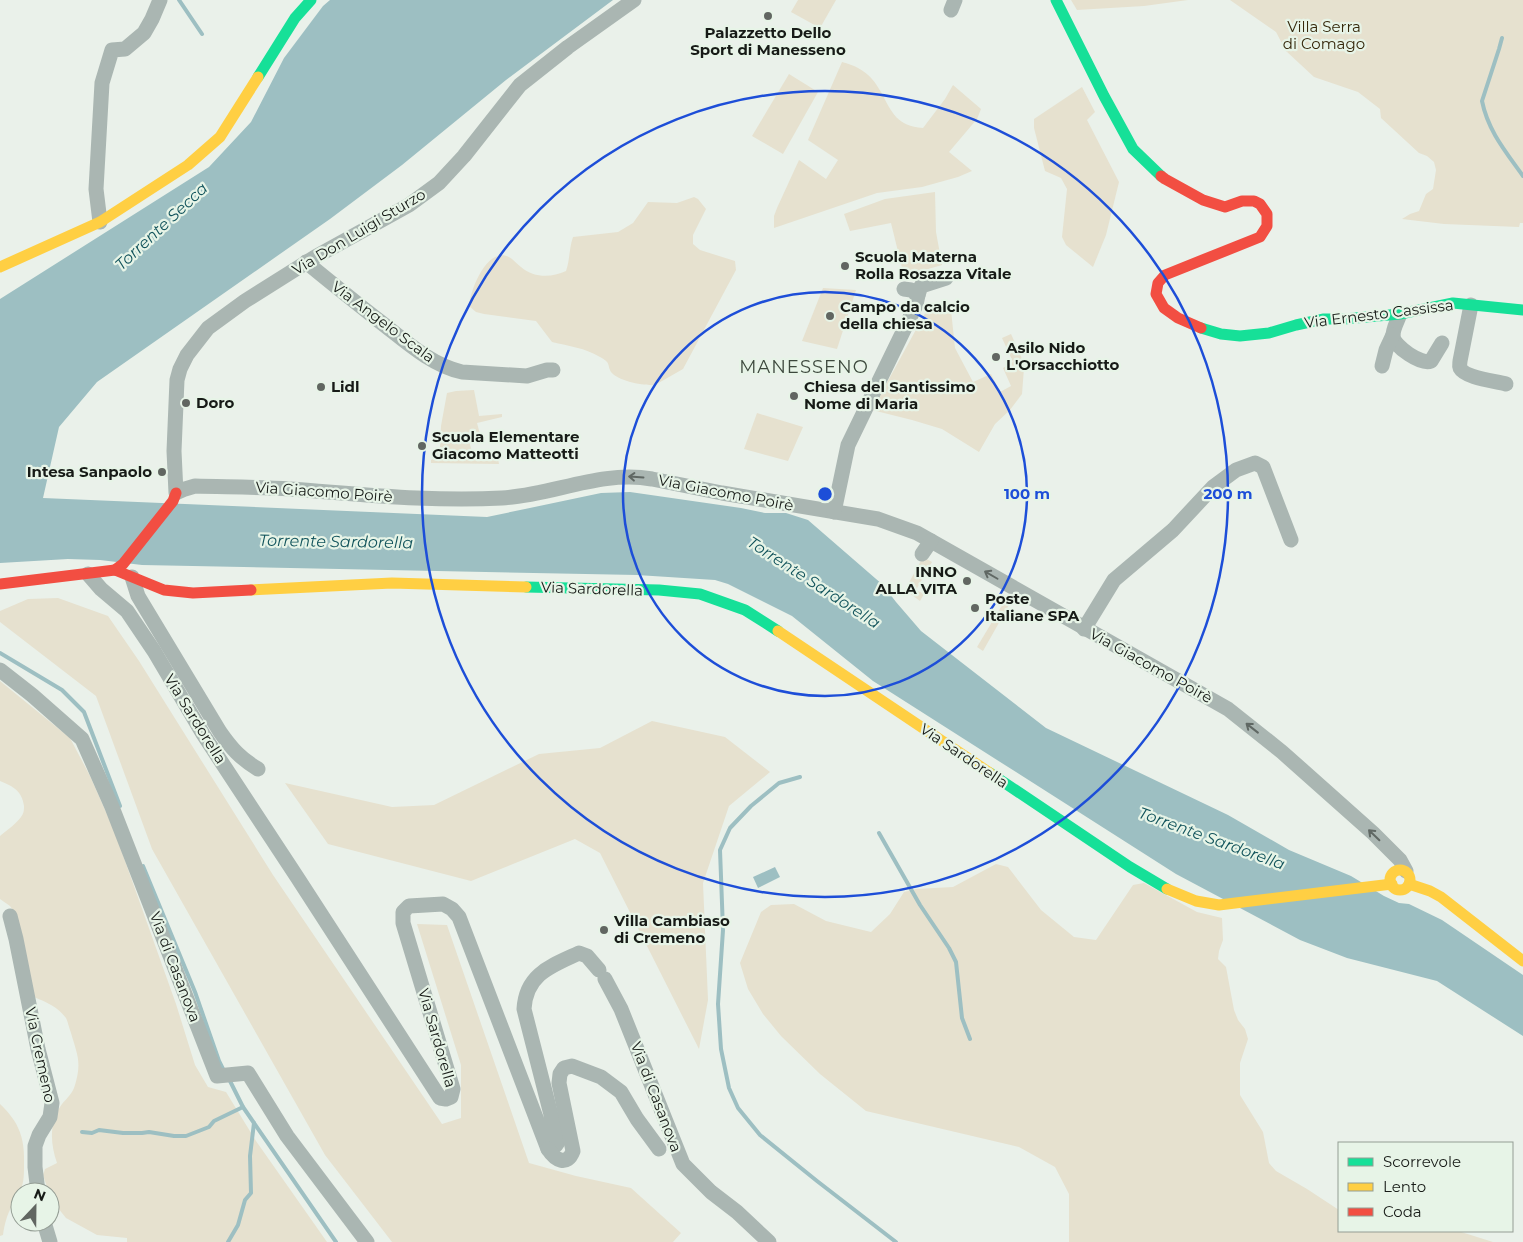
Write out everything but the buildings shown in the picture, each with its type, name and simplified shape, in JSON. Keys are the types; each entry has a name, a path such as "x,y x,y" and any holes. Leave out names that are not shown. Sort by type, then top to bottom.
{"main road":[{"path":"0,267 100,222 188,165 220,137 295,18 311,0"},
{"name":"Via Ernesto Cassissa","path":"1056,0 1133,149 1165,179 1203,200 1225,207 1242,201 1254,201 1264,208 1267,214 1267,226 1260,236 1165,275 1158,283 1156,294 1164,308 1178,318 1200,328 1221,334 1240,336 1269,333 1324,319 1400,314 1453,303 1523,310"},
{"path":"0,584 88,574 119,567 174,497"},
{"name":"Via Sardorella","path":"119,567 132,577 164,590 193,593 392,583 659,590 700,594 746,610 1151,880 1205,905 1218,905 1376,884 1392,884"},
{"path":"1408,878 1405,888 1399,890 1392,884 1391,878 1394,872 1400,870 1408,878 1460,911 1523,961"}],"street":[{"path":"100,222 96,189 102,83 112,50 125,49 144,33 160,0"},
{"name":"Via Don Luigi Sturzo","path":"174,497 176,389 180,369 187,355 208,328 244,301 306,262 409,205 439,183 464,156 520,85 568,47 634,0"},
{"name":"Via Angelo Scala","path":"306,262 411,346 437,363 452,370 527,376 553,370"},
{"path":"834,512 848,445 916,305 911,292 946,278"},
{"path":"1471,304 1460,368 1464,373 1472,376 1506,384"},
{"path":"1382,366 1400,314"},
{"path":"1393,335 1396,344 1423,362 1428,363 1442,343"},
{"path":"1084,629 1114,580 1173,530 1213,487 1236,470 1255,463 1263,467 1291,540"},
{"name":"Via Giacomo Poirè","path":"174,497 185,488 195,486 280,488 401,497 502,498 528,495 607,478 632,477 878,519 917,533 1228,710 1282,752 1373,833 1400,860 1408,878"},
{"path":"922,554 931,541"},
{"name":"Via Sardorella","path":"88,574 127,611 154,651 202,734 298,877 438,1097 443,1099 451,1097 453,1089 403,923 403,912 409,906 443,904 452,909 459,917 548,1149"},
{"path":"132,577 138,596 220,732 237,754 258,769"},
{"name":"Via di Casanova","path":"0,670 82,739 112,807 217,1076 248,1074 287,1136 367,1242"},
{"name":"Via Cremeno","path":"10,916 38,1049 52,1103 50,1117 39,1135 35,1146 37,1182"},
{"name":"Via di Casanova","path":"548,1149 558,1142 524,1009 524,999 539,974 579,953 587,956 609,984 683,1164 710,1192 737,1212 769,1242"},
{"path":"548,1149 555,1158 562,1161 570,1158 573,1151 559,1083 560,1074 564,1068 572,1066 601,1077 621,1092 659,1149"}],"green space":[{"path":"798,0 836,0 820,28 791,12"},
{"path":"1071,0 1188,0 1144,6 1077,10"},
{"name":"Villa Serra di Comago","path":"1230,0 1523,0 1523,223 1520,223 1519,227 1444,224 1402,219 1419,211 1426,194 1433,189 1436,170 1434,162 1427,156 1419,153 1381,118 1380,109 1358,92 1314,77 1286,51 1276,32"},
{"path":"842,62 859,68 869,76 896,117 914,127 923,128 953,85 981,109 977,119 949,152 972,171 922,187 877,193 774,228 774,216 799,160 826,179 838,160 808,140"},
{"path":"789,74 818,92 783,154 752,136"},
{"path":"1082,87 1095,112 1087,120 1119,182 1106,235 1093,267 1066,245 1062,237 1067,189 1061,178 1045,171 1034,128 1034,119"},
{"path":"935,192 936,232 942,265 904,276 891,223 850,231 844,214 885,199"},
{"path":"694,197 706,209 693,235 693,244 700,250 735,261 736,270 683,369 655,385 638,384 619,378 611,372 606,361 589,351 552,342 536,321 484,314 476,312 469,306 476,281 487,264 494,258 501,255 509,257 526,271 537,275 549,276 560,273 566,271 573,237 618,232 633,223 648,202 677,203"},
{"name":"Campo da calcio della chiesa","path":"823,288 856,290 837,349 802,341"},
{"path":"951,310 955,348 973,382 991,374 1000,392 1011,386 1003,368 1013,362 1002,338 1011,334 1021,356 1024,368 1022,394 1010,410 995,424 979,452 942,429 872,410 924,315 927,311"},
{"path":"474,390 479,416 502,414 502,417 477,423 481,438 469,441 474,459 497,454 499,464 431,463 431,460 435,457 435,448 440,447 441,426 447,393"},
{"path":"757,413 803,427 788,461 744,449"},
{"path":"923,557 932,562 916,590 924,594 920,601 905,590"},
{"path":"58,598 108,616 139,661 273,875 442,1124 461,1118 461,1065 417,924 447,925 529,1163 631,1188 681,1233 673,1242 392,1242 325,1155 152,849 96,696 0,622 0,611 28,599"},
{"path":"1004,602 1009,605 983,651 977,647"},
{"path":"0,681 70,738 90,776 114,830 176,1004 195,1065 208,1087 226,1092 256,1141 327,1242 127,1242 127,1238 97,1235 66,1218 60,1210 60,1182 45,1182 43,1175 45,1169 57,1163 52,1140 53,1125 58,1111 74,1088 78,1070 78,1058 66,1018 56,1008 34,997 17,916 10,906 0,899 0,836 19,820 24,806 19,793 0,781"},
{"path":"652,721 725,737 770,772 729,806 703,883 708,1000 699,1049 600,853 575,839 471,881 328,844 285,783 392,807 434,805 539,754 600,748"},
{"path":"996,864 1008,867 1041,910 1074,937 1096,940 1133,885 1144,883 1197,912 1222,918 1223,940 1218,959 1226,967 1234,1010 1238,1020 1245,1029 1248,1039 1240,1063 1240,1095 1263,1132 1269,1163 1276,1171 1338,1209 1338,1232 1461,1232 1493,1242 1069,1242 1069,1194 1055,1167 1019,1147 866,1111 820,1074 781,1036 763,1014 748,989 740,963 761,912 771,905 794,904 826,921 871,932 890,914 904,892 916,889 953,887"},
{"path":"0,1104 17,1125 20,1132 24,1156 24,1175 23,1182 10,1182 10,1211 3,1235 0,1236"}],"water":[{"path":"330,0 613,0 506,80 402,165 330,219 97,382 59,427 43,498 487,517 601,493 630,492 765,513 786,513 808,520 883,585 921,631 1046,728 1228,815 1289,850 1351,876 1399,903 1409,904 1442,920 1523,975 1523,1036 1437,981 1347,958 1300,940 1176,874 873,681 792,616 728,584 715,580 637,575 142,565 100,560 68,559 0,563 0,299 209,167 251,122 284,58 323,6"},
{"path":"775,867 780,877 758,888 753,877"}],"waterway":[{"path":"179,0 202,34"},
{"path":"1502,38 1482,101 1493,132 1523,176"},
{"path":"0,653 62,690 84,712 120,806"},
{"path":"800,777 779,783 751,806 730,828 720,850 723,930 718,1004 721,1049 729,1088 738,1108 760,1135 896,1242"},
{"path":"879,833 920,905 949,948 956,962 962,1018 970,1039"},
{"path":"143,866 195,992 224,1071"},
{"path":"229,1079 243,1107 336,1242"},
{"path":"82,1132 92,1133 99,1130 186,1136 209,1127 214,1121 243,1107"},
{"path":"228,1242 238,1225 245,1200 251,1193 250,1156 254,1123"}],"traffic: fast":[{"path":"258,77 295,18 311,0"},
{"path":"1056,0 1133,149 1161,176"},
{"path":"1201,328 1221,334 1240,336 1269,333 1324,319 1400,314 1453,303 1523,310"},
{"path":"526,587 659,590 700,594 745,610 778,631"},
{"path":"990,773 1130,867 1167,889"}],"traffic: slow":[{"path":"0,267 100,222 188,165 220,137 258,77"},
{"path":"251,590 392,583 526,587"},
{"path":"778,631 990,773"},
{"path":"1400,870 1407,873 1410,880 1407,887 1400,890 1393,887 1390,880 1393,873 1400,870"},
{"path":"1167,889 1196,901 1219,905 1392,884"},
{"path":"1409,884 1441,897 1523,961"}],"traffic: jam":[{"path":"1161,176 1203,200 1225,207 1242,201 1254,201 1260,204 1267,214 1267,226 1260,237 1165,275 1158,283 1156,294 1164,308 1178,318 1201,328"},
{"path":"115,570 123,564 173,501 176,493"},
{"path":"0,584 115,570 164,590 193,593 251,590"}],"place":[{"name":"Palazzetto Dello Sport di Manesseno","path":"768,16"},
{"name":"Scuola Materna Rolla Rosazza Vitale","path":"845,266"},
{"name":"Campo da calcio della chiesa","path":"830,316"},
{"name":"Asilo Nido L'Orsacchiotto","path":"996,357"},
{"name":"Lidl","path":"321,387"},
{"name":"Chiesa del Santissimo Nome di Maria","path":"794,396"},
{"name":"Doro","path":"186,403"},
{"name":"Scuola Elementare Giacomo Matteotti","path":"422,446"},
{"name":"Intesa Sanpaolo","path":"162,472"},
{"name":"INNO ALLA VITA","path":"967,581"},
{"name":"Poste Italiane SPA","path":"975,608"},
{"name":"Villa Cambiaso di Cremeno","path":"604,930"}],"district":[{"name":"MANESSENO","path":"804,367"}],"water label":[{"name":"Torrente Secca","path":"161,226"},
{"name":"Torrente Sardorella","path":"336,541"},
{"name":"Torrente Sardorella","path":"814,582"},
{"name":"Torrente Sardorella","path":"1212,838"}]}
